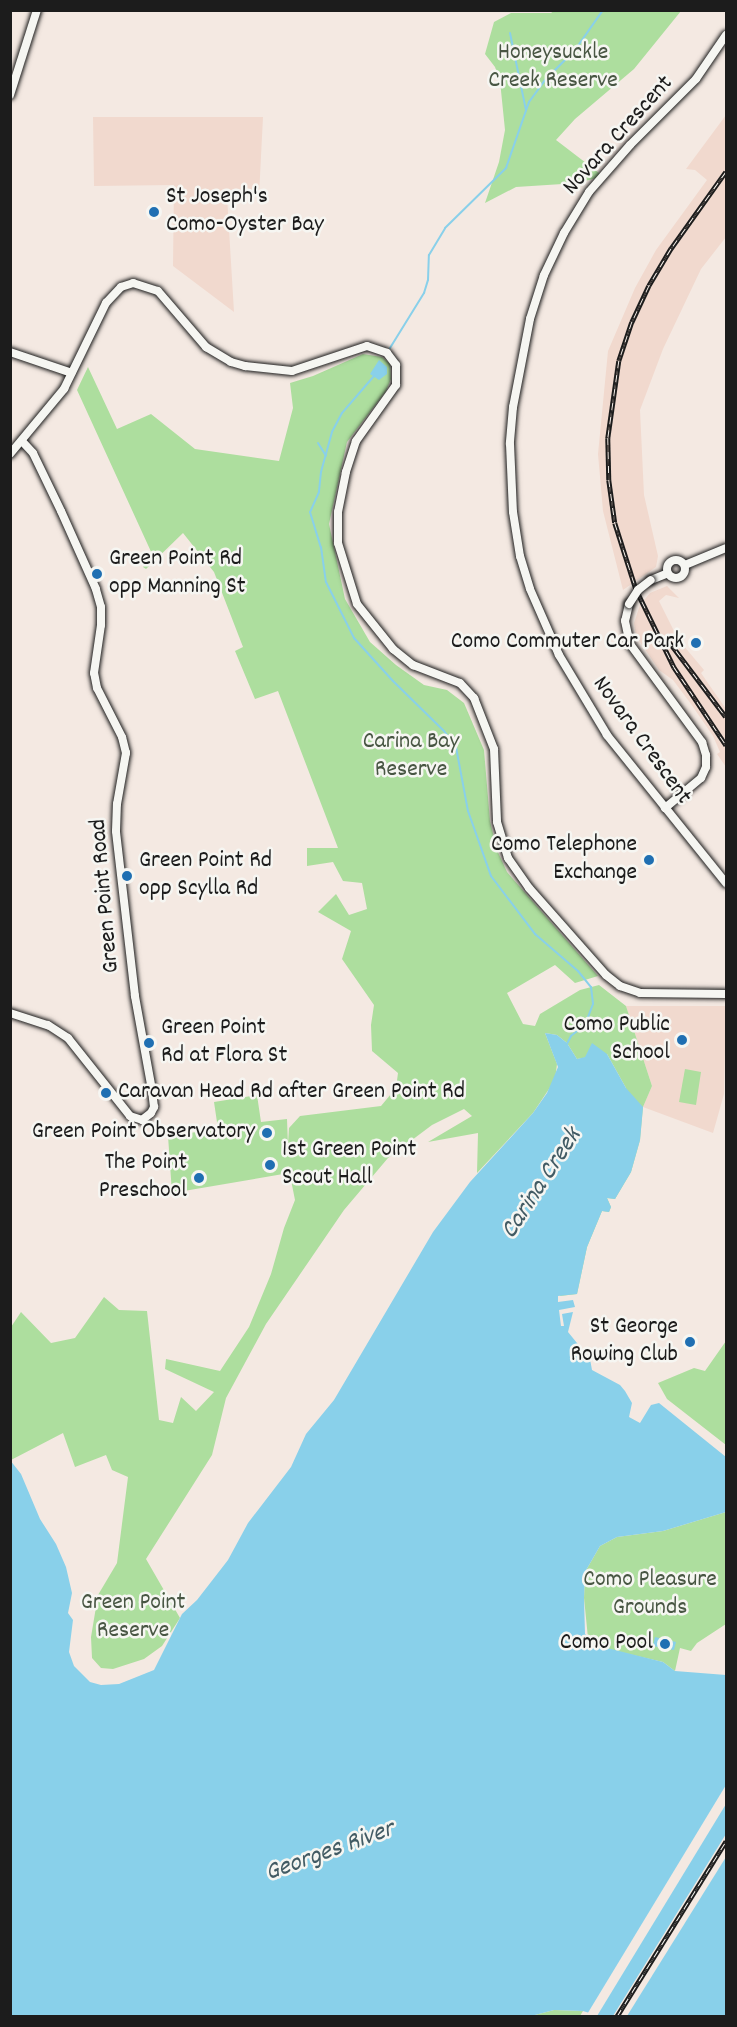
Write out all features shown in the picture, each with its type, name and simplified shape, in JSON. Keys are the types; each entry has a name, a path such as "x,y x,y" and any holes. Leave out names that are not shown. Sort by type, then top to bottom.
{"street":[{"path":"10,94 37,10"},
{"name":"Novara Crescent","path":"726,35 696,79 630,146 589,192 564,233 544,275 530,319 513,407 510,444 513,512 520,556 530,589 559,655 588,706 612,741 726,883"},
{"path":"10,454 57,398 72,373 106,303 121,287 133,283 158,291 198,339 231,362 261,370 286,372 314,365 367,345 387,353 396,366 396,385 352,450 338,512 338,543 352,591 367,619 393,649 413,665 460,682 474,698 494,749 497,822 508,858 529,888 606,975 620,986 640,993 726,994"},
{"path":"10,352 72,373"},
{"name":"Green Point Road","path":"10,1013 48,1025 68,1038 130,1116 139,1120 146,1118 153,1110 153,1097 135,996 116,822 126,753 122,737 97,688 94,673 101,607 96,589 61,511 33,453 22,441"},
{"path":"664,808 697,783 706,767 706,755 702,742 630,645 625,621 629,604 638,590 651,580 668,573 667,567 672,561 681,561 685,565 726,548"}],"shaded area":[{"path":"726,115 726,237 701,269 663,349 640,410 644,495 658,556 656,567 623,590 603,511 598,454 608,351 635,288 656,250 707,180 695,170 686,169"},
{"path":"93,117 263,117 259,196 227,196 234,312 173,266 174,185 94,186"},
{"path":"667,586 679,598 666,595 659,601 678,639 704,670 701,673 726,709 726,767 717,754 720,752 713,736 673,680 659,670 636,636 634,623 640,605 650,593"},
{"name":"Como Public School","path":"626,1006 726,1006 724,1094 713,1133 643,1107 652,1086"}],"green space":[{"name":"Honeysuckle Creek Reserve","path":"555,10 681,11 634,69 575,119 556,140 603,176 578,183 516,187 485,203 499,162 505,130 500,81 495,67 485,54 494,22 511,13 551,13"},
{"path":"363,354 382,357 390,364 391,379 386,391 347,442 329,524 345,599 370,642 396,665 424,685 447,690 464,703 484,750 490,821 497,850 507,872 598,976 575,983 555,965 507,993 523,1024 535,1026 540,1014 580,990 599,985 626,1006 652,1086 643,1107 640,1140 631,1172 615,1199 607,1198 611,1207 609,1212 602,1211 587,1247 577,1294 560,1296 626,1088 607,1054 577,1059 567,1043 557,1035 545,1033 557,1064 555,1080 533,1113 477,1173 478,1133 428,1142 472,1116 464,1109 432,1125 388,1158 344,1210 266,1324 226,1398 212,1455 146,1559 180,1618 162,1646 144,1659 113,1669 101,1668 92,1658 91,1637 98,1595 117,1563 128,1477 112,1470 106,1455 75,1467 63,1433 11,1460 11,1327 21,1312 51,1343 75,1338 104,1297 119,1310 147,1311 159,1420 173,1423 181,1397 196,1411 214,1392 165,1369 166,1359 220,1371 249,1327 271,1274 284,1228 295,1200 287,1160 289,1128 300,1116 381,1106 396,1088 398,1073 372,1051 371,1025 374,1005 342,959 351,931 318,912 336,894 349,915 367,909 362,883 343,881 333,862 307,866 307,848 338,848 278,691 255,699 235,651 243,647 214,572 183,533 146,569 143,567 153,556 77,390 88,367 117,429 151,414 195,449 279,461 293,408 290,383 313,376"},
{"path":"685,1069 701,1072 696,1105 679,1102"},
{"path":"257,1095 261,1122 287,1119 289,1173 172,1193 168,1136 218,1129 214,1102"},
{"path":"726,1341 726,1445 667,1399 658,1383 694,1368 705,1371"},
{"name":"Como Pleasure Grounds","path":"726,1512 726,1624 697,1643 691,1651 680,1648 675,1671 663,1662 611,1650 588,1638 584,1598 585,1572 600,1546 617,1537 663,1531"},
{"path":"554,2010 583,2011 580,2016 531,2016"}],"water":[{"path":"379,360 387,367 387,374 379,380 370,374"},
{"name":"Georges River","path":"545,1033 557,1035 567,1043 577,1059 585,1057 592,1043 607,1054 626,1088 643,1107 640,1140 631,1172 615,1199 607,1198 611,1207 609,1212 602,1211 587,1247 577,1294 558,1296 558,1302 573,1300 575,1307 559,1310 561,1326 564,1326 562,1314 573,1312 568,1332 590,1359 592,1370 620,1385 625,1391 632,1403 629,1417 640,1423 651,1405 659,1403 726,1457 726,1512 663,1531 617,1537 600,1546 585,1572 584,1598 585,1634 603,1647 663,1662 675,1671 726,1675 726,2016 599,2016 583,2011 554,2010 531,2016 11,2016 10,1460 21,1474 40,1519 56,1544 66,1567 72,1593 68,1613 73,1620 69,1652 74,1666 90,1682 101,1685 119,1684 154,1670 182,1614 197,1600 228,1560 248,1523 291,1467 306,1434 334,1400 433,1232 470,1182 533,1113 547,1093 558,1067"},
{"name":"Como Pool","path":"655,1637 676,1642 674,1650 653,1646"}],"pier":[{"path":"726,1785 726,1804 597,2016 586,2016"},
{"path":"726,1834 726,1857 627,2016 613,2016"}],"waterway":[{"name":"Carina Creek","path":"390,348 424,293 428,280 429,255 445,228 506,168 529,102 546,79 575,50 603,10"},
{"path":"510,33 526,110"},
{"name":"Carina Creek","path":"374,376 342,413 332,432 321,472 319,492 310,512 321,547 326,582 354,638 393,681 444,731 456,747 468,811 491,876 535,934 578,971 591,987 593,1004 585,1025 571,1036 567,1044"},
{"path":"318,443 326,456"}],"railway":[{"path":"726,172 671,249 649,286 632,322 619,361 608,438 609,480 615,523 636,589 674,667 726,745"},
{"path":"668,640 726,717"},
{"path":"617,2016 726,1841"}],"place":[{"name":"St Joseph's Como-Oyster Bay","path":"154,212"},
{"name":"Green Point Rd opp Manning St","path":"97,574"},
{"name":"Como Commuter Car Park","path":"696,643"},
{"name":"Como Telephone Exchange","path":"649,860"},
{"name":"Green Point Rd opp Scylla Rd","path":"127,876"},
{"name":"Como Public School","path":"682,1040"},
{"name":"Green Point Rd at Flora St","path":"149,1043"},
{"name":"Caravan Head Rd after Green Point Rd","path":"106,1093"},
{"name":"Green Point Observatory","path":"267,1133"},
{"name":"1st Green Point Scout Hall","path":"270,1165"},
{"name":"The Point Preschool","path":"199,1178"},
{"name":"St George Rowing Club","path":"690,1342"},
{"name":"Como Pool","path":"665,1644"}],"park label":[{"name":"Carina Bay Reserve","path":"411,757"},
{"name":"Green Point Reserve","path":"133,1618"}]}
